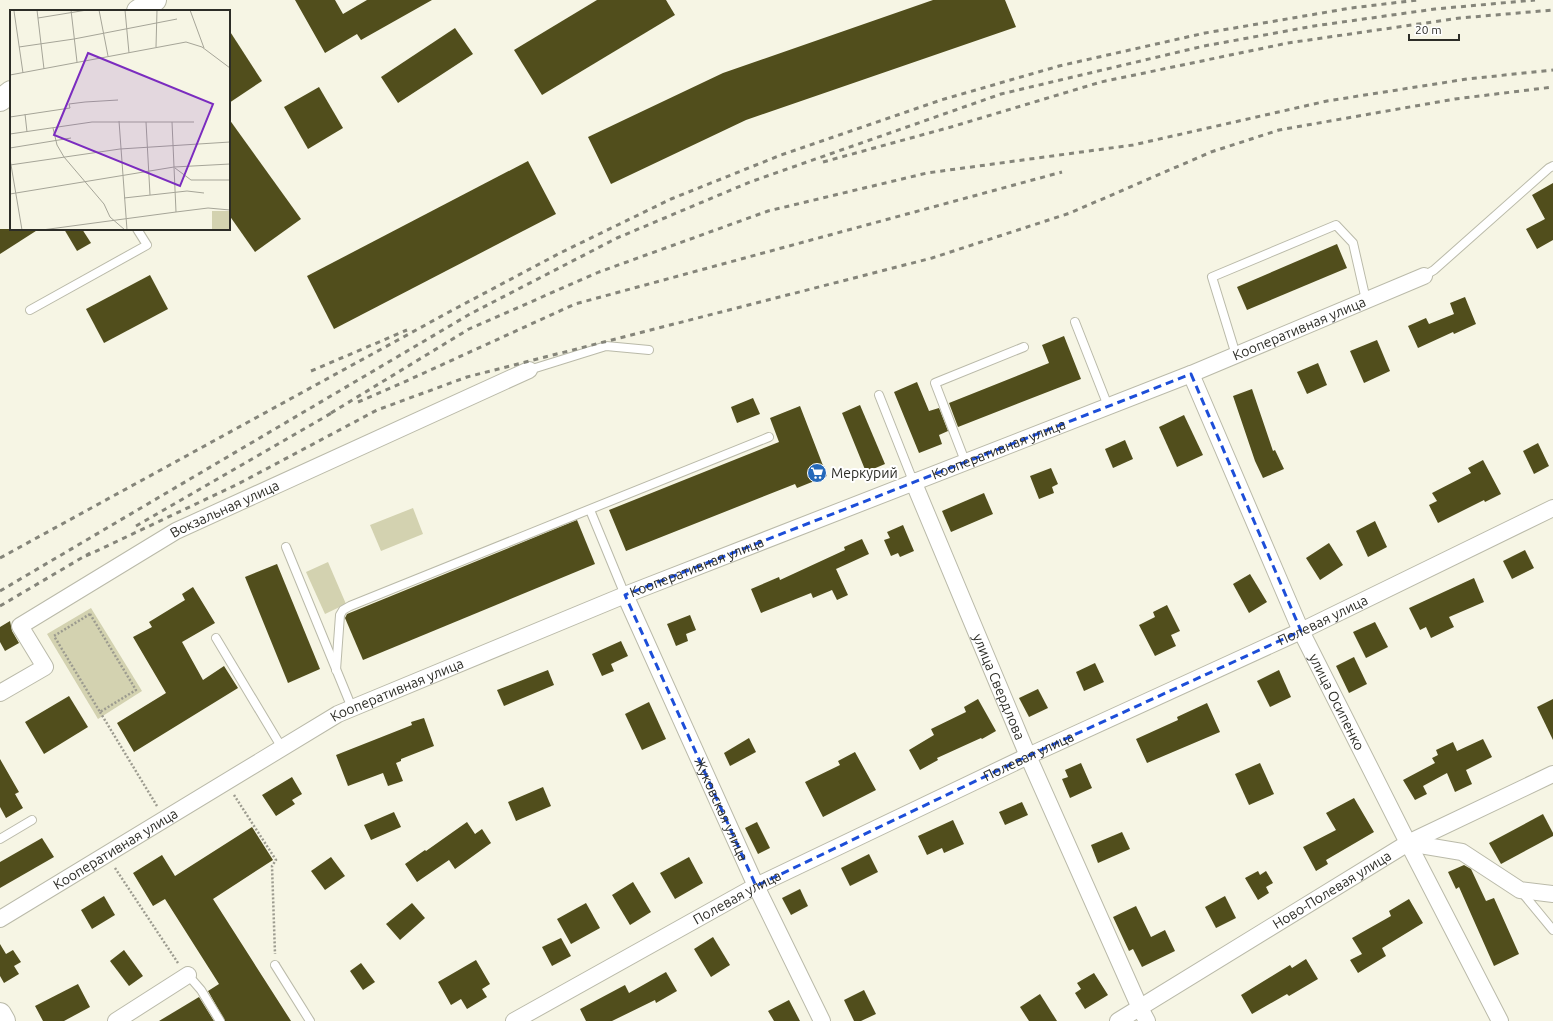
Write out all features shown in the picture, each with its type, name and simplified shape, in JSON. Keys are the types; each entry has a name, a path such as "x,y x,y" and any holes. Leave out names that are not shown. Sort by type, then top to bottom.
{"main road":[{"path":"140,10 155,0"},
{"path":"0,100 10,93"},
{"path":"0,1014 4,1021"}],"street":[{"name":"Кооперативная улица","path":"0,919 338,714 625,595 913,481 1192,374 1424,276"},
{"name":"Вокзальная улица","path":"0,693 44,667 20,626 176,531 529,370"},
{"name":"улица Осипенко","path":"1192,374 1301,631 1500,1021"},
{"name":"улица Свердлова","path":"913,481 1028,756 1143,1014"},
{"name":"Полевая улица","path":"514,1021 756,886 1028,756 1301,631 1553,508"},
{"name":"Жуковская улица","path":"625,595 756,886 822,1021"},
{"name":"Ново-Полевая улица","path":"1118,1021 1143,1014 1408,843 1553,774"},
{"path":"1408,843 1462,852 1520,890 1553,894"},
{"path":"116,1021 188,975"}],"lane":[{"path":"1424,276 1434,270 1553,166"},
{"path":"1236,355 1212,277 1336,225 1353,243 1366,300"},
{"path":"30,310 147,245 138,230"},
{"path":"1075,322 1108,406"},
{"path":"529,370 606,346 650,350"},
{"path":"965,461 935,383 1024,347"},
{"path":"879,395 913,481"},
{"path":"336,670 340,615 343,610 769,437"},
{"path":"590,510 625,595"},
{"path":"286,547 352,708"},
{"path":"216,638 282,748"},
{"path":"0,839 32,820"},
{"path":"1520,890 1553,930"},
{"path":"275,965 310,1021"},
{"path":"188,975 201,990 220,1021"}],"path":[{"path":"100,712 136,690 90,614 54,636 158,808"},
{"path":"225,782 276,860 272,866 275,965"},
{"path":"106,854 182,970 188,975"}],"highlighted area":[{"path":"1191,374 1301,631 1028,756 756,886 625,595"}],"green space":[{"path":"413,508 423,534 381,551 370,525"},
{"path":"328,562 346,604 325,614 306,572"},
{"path":"91,608 142,691 98,719 47,634"}],"building":[{"path":"295,0 335,0 343,14 367,0 432,0 361,40 357,34 325,53"},
{"path":"597,0 666,0 675,15 542,95 514,50"},
{"path":"933,0 1005,0 1016,27 746,120 611,184 588,137 723,73"},
{"path":"455,28 473,54 398,103 381,77"},
{"path":"230,32 262,81 230,102"},
{"path":"319,87 343,128 308,149 284,107"},
{"path":"230,120 301,219 255,252 230,216"},
{"path":"528,161 556,214 334,329 307,276"},
{"path":"1553,183 1553,240 1537,249 1526,229 1545,219 1532,195"},
{"path":"0,229 37,230 0,254"},
{"path":"65,230 83,230 91,243 77,251"},
{"path":"1337,244 1347,268 1247,310 1237,287"},
{"path":"150,275 168,309 104,343 86,309"},
{"path":"1465,297 1476,324 1454,334 1453,332 1418,348 1408,326 1426,318 1429,324 1454,314 1450,303"},
{"path":"1064,336 1081,379 958,427 949,403 1049,363 1042,345"},
{"path":"1377,340 1390,371 1364,383 1350,351"},
{"path":"1318,363 1327,385 1307,394 1297,372"},
{"path":"917,382 929,411 939,408 948,431 939,435 942,444 919,453 894,392"},
{"path":"1252,389 1273,451 1275,450 1284,469 1263,478 1255,461 1233,396"},
{"path":"753,398 760,414 737,423 731,407"},
{"path":"860,405 885,464 866,472 842,413"},
{"path":"800,406 827,476 797,488 795,484 626,551 609,510 779,442 770,418"},
{"path":"1184,415 1203,455 1177,467 1159,427"},
{"path":"1125,440 1133,459 1113,468 1105,449"},
{"path":"1538,443 1549,466 1534,474 1523,451"},
{"path":"1483,460 1501,494 1485,502 1484,500 1438,523 1429,505 1437,501 1432,493 1471,473 1468,468"},
{"path":"1051,468 1058,484 1052,487 1054,493 1039,499 1030,476"},
{"path":"984,493 993,514 951,532 942,511"},
{"path":"577,520 595,564 363,660 345,618 347,614"},
{"path":"1375,521 1387,547 1368,557 1356,531"},
{"path":"903,525 914,551 900,557 898,553 891,556 884,540 890,538 887,532"},
{"path":"862,539 869,554 836,569 848,595 837,600 832,590 813,598 811,593 761,613 751,589 779,577 780,580 845,550 844,547"},
{"path":"1329,543 1343,565 1320,580 1306,558"},
{"path":"1525,550 1534,568 1512,579 1503,561"},
{"path":"277,564 320,669 288,683 245,577"},
{"path":"1250,574 1267,602 1249,613 1233,584"},
{"path":"1474,578 1484,602 1449,617 1454,627 1431,638 1426,627 1420,630 1409,608"},
{"path":"193,587 215,623 182,642 203,680 224,666 238,688 134,752 117,723 166,693 133,637 152,627 149,622 185,600 182,594"},
{"path":"1167,605 1180,631 1171,635 1176,646 1155,656 1139,625 1155,617 1153,612"},
{"path":"690,615 696,630 686,634 688,641 676,646 667,624"},
{"path":"10,621 12,631 19,643 5,651 0,642 0,627"},
{"path":"1375,622 1388,647 1366,658 1353,632"},
{"path":"621,641 628,656 611,664 614,671 602,676 592,654"},
{"path":"1354,657 1367,684 1349,693 1336,666"},
{"path":"1095,663 1104,682 1084,691 1076,672"},
{"path":"548,670 554,685 504,706 497,690"},
{"path":"1279,670 1291,697 1270,707 1257,681"},
{"path":"1038,689 1048,708 1029,717 1019,698"},
{"path":"69,696 88,727 44,754 25,722"},
{"path":"978,699 996,731 982,739 981,738 937,758 938,760 920,770 909,750 934,735 931,729 966,712 964,707"},
{"path":"1553,699 1553,740 1537,707"},
{"path":"649,702 666,739 642,750 625,714"},
{"path":"1207,703 1220,732 1147,763 1136,739 1178,720 1177,717"},
{"path":"424,718 434,746 401,759 401,761 396,763 403,781 388,786 383,773 348,786 336,755 412,725 411,722"},
{"path":"749,738 756,752 730,766 724,753"},
{"path":"1483,739 1492,757 1466,770 1472,784 1455,792 1447,773 1423,786 1427,794 1415,800 1403,780 1435,763 1432,758 1438,755 1436,750 1453,742 1457,751"},
{"path":"855,752 876,790 823,817 805,782 840,765 838,761"},
{"path":"0,759 19,792 15,794 23,808 6,818 0,807"},
{"path":"1081,763 1092,788 1070,798 1062,779 1068,777 1065,770"},
{"path":"1260,763 1274,794 1249,805 1235,774"},
{"path":"292,777 302,794 292,800 295,804 276,816 262,795"},
{"path":"543,787 551,806 516,821 508,802"},
{"path":"1354,798 1374,832 1326,860 1328,864 1316,871 1303,847 1336,830 1326,813"},
{"path":"1022,802 1028,815 1005,825 999,812"},
{"path":"394,812 401,827 371,840 364,825"},
{"path":"1543,814 1553,833 1553,836 1501,864 1489,843"},
{"path":"953,820 964,844 944,853 942,848 927,855 918,836"},
{"path":"467,822 475,834 482,829 491,843 455,869 449,860 417,882 405,864"},
{"path":"757,822 770,848 758,854 745,828"},
{"path":"252,827 273,860 213,899 291,1021 225,1021 208,991 219,984 165,899 153,906 133,873 162,855 175,876"},
{"path":"1122,832 1130,849 1098,863 1091,845"},
{"path":"42,838 54,857 0,888 0,862"},
{"path":"869,854 878,872 850,886 841,868"},
{"path":"331,857 345,876 325,890 311,871"},
{"path":"689,857 703,883 675,899 660,873"},
{"path":"1464,865 1471,869 1486,901 1494,898 1519,954 1494,966 1459,887 1456,889 1448,872"},
{"path":"1258,871 1260,875 1266,871 1273,883 1266,887 1269,893 1258,900 1245,878"},
{"path":"633,882 651,912 630,925 612,895"},
{"path":"800,889 808,906 791,915 782,898"},
{"path":"104,896 115,915 92,929 81,910"},
{"path":"1225,896 1236,918 1216,928 1205,907"},
{"path":"1409,899 1423,923 1382,948 1386,956 1358,973 1350,960 1362,954 1352,938 1391,916 1389,911"},
{"path":"412,903 425,918 400,940 386,924"},
{"path":"586,903 600,928 571,944 557,919"},
{"path":"1136,906 1151,937 1165,930 1175,951 1142,967 1133,949 1129,951 1113,917"},
{"path":"713,937 730,965 711,977 694,949"},
{"path":"561,938 571,956 552,966 542,947"},
{"path":"0,944 6,954 13,950 21,962 14,966 19,974 4,983 0,976"},
{"path":"124,950 143,976 129,986 110,961"},
{"path":"1306,959 1318,979 1289,996 1287,994 1252,1014 1241,995 1290,965 1292,968"},
{"path":"476,960 490,984 482,989 487,997 467,1009 461,999 451,1005 438,982"},
{"path":"361,963 375,982 363,990 350,971"},
{"path":"666,972 677,991 656,1003 655,1000 612,1021 586,1021 580,1009 625,985 629,993"},
{"path":"1094,973 1108,995 1085,1009 1075,993 1081,989 1077,983"},
{"path":"78,984 90,1007 64,1021 43,1021 35,1006"},
{"path":"864,990 876,1014 861,1021 854,1021 844,1000"},
{"path":"1040,994 1057,1021 1029,1021 1020,1007"},
{"path":"199,997 214,1021 159,1021"},
{"path":"789,1000 800,1021 774,1021 768,1011"}],"railway":[{"path":"0,558 449,312 560,253 671,199 781,155 941,100 1059,66 1205,33 1351,8 1418,0"},
{"path":"0,591 470,314 617,238 750,182 1001,94 1204,46 1314,26 1435,9 1535,0"},
{"path":"823,162 951,127 1101,82 1288,43 1460,18 1553,10"},
{"path":"331,413 469,329 599,272 768,211 927,173 1133,145 1327,101 1467,79 1553,70"},
{"path":"86,556 238,484 377,410 467,377 932,258 1070,213 1211,152 1279,130 1455,99 1553,87"},
{"path":"358,402 575,304 1062,172"},
{"path":"311,371 407,330"},
{"path":"136,526 335,411"},
{"path":"0,606 90,553"}],"place":[{"name":"Меркурий","path":"817,473"}]}
